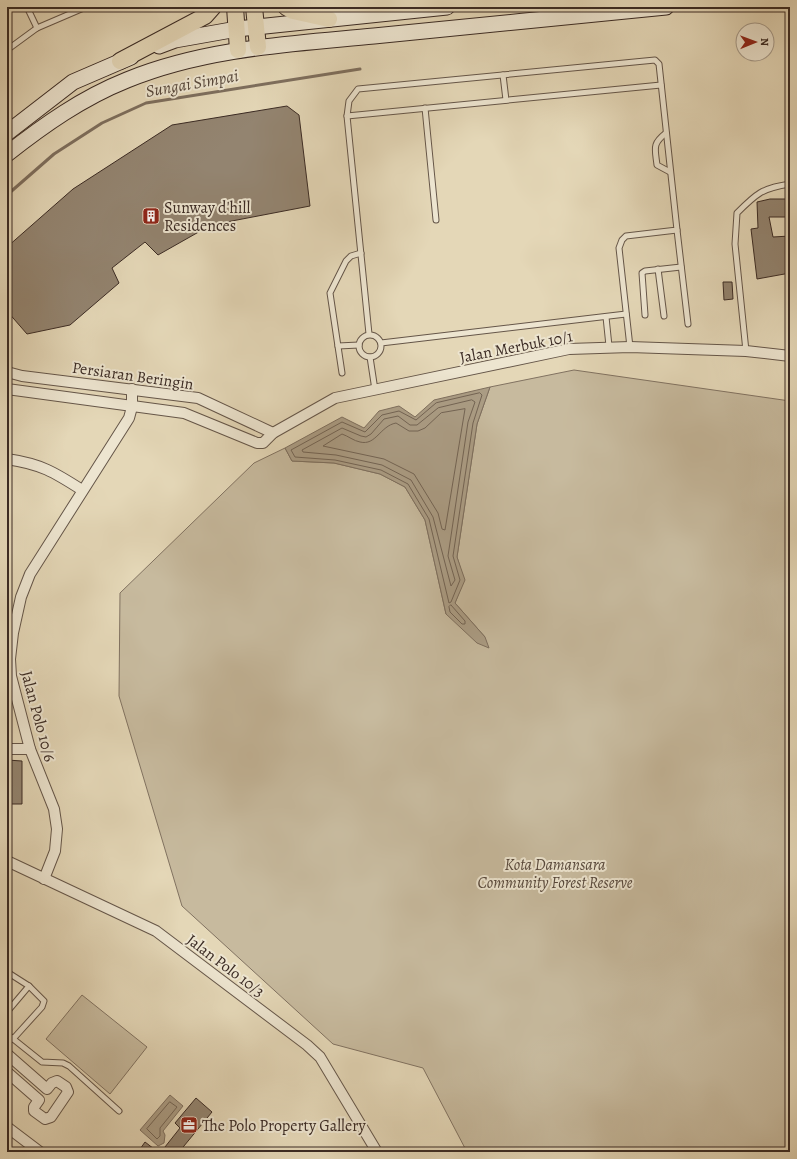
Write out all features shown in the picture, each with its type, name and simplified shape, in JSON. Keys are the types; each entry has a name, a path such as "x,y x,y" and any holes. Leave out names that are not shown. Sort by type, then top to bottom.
{"main road":[{"path":"120,61 205,16 213,7"},
{"path":"235,7 238,50"},
{"path":"254,7 258,47"},
{"path":"286,7 293,11 329,18"},
{"path":"7,133 73,82 120,61 175,40 237,29 329,18 447,7"},
{"path":"7,154 45,124 85,100 126,80 179,62 258,47 666,7"}],"street":[{"name":"Jalan Merbuk 10/1","path":"263,442 273,433 335,398 569,349 609,346 746,351 790,356"},
{"name":"Persiaran Beringin","path":"7,372 22,376 198,398 273,433"},
{"name":"Persiaran Beringin","path":"7,389 184,413 257,443 263,442"},
{"name":"Jalan Polo 10/6","path":"44,879 55,851 57,828 54,809 30,749 11,676 10,659 13,633 21,597 30,574 129,418 132,407 132,389"},
{"path":"7,459 36,464 53,471 82,490"},
{"path":"7,749 30,749"},
{"name":"Jalan Polo 10/3","path":"7,861 156,931 307,1045 320,1057 378,1152"},
{"path":"7,1054 47,1089"},
{"path":"7,1072 39,1100"},
{"path":"57,1080 66,1086 68,1092 48,1119 42,1118 34,1111 34,1107 47,1089 57,1080"},
{"path":"7,1127 40,1152"}],"lane":[{"path":"27,7 37,28"},
{"path":"7,50 37,28 86,7"},
{"path":"369,334 347,116 350,101 358,89 655,60 659,64 676,230 688,324"},
{"path":"503,75 506,100"},
{"path":"347,116 661,85"},
{"path":"425,108 436,220"},
{"path":"666,133 656,140 657,165 670,172"},
{"path":"746,351 735,244 737,213 757,193 775,186 790,184"},
{"path":"630,347 619,248 622,240 626,236 676,230"},
{"path":"342,373 330,293 346,261 352,256 361,253"},
{"path":"645,316 642,273 658,269 681,267"},
{"path":"658,269 664,316"},
{"path":"381,343 626,314"},
{"path":"606,317 609,346"},
{"path":"369,334 376,336 381,343 379,352 370,357 361,352 359,345 362,338 369,334"},
{"path":"338,346 359,345"},
{"path":"370,357 375,390"},
{"path":"7,972 29,986 44,1001 42,1007 13,1039"},
{"path":"7,1012 9,1005 29,986"},
{"path":"7,1034 42,1062 63,1063 70,1066 119,1111"}],"green space":[{"name":"Kota Damansara Community Forest Reserve","path":"574,370 790,401 790,1152 467,1152 423,1068 333,1044 182,906 119,696 120,593 254,463 285,448 292,461 334,463 380,474 405,487 425,520 446,614 485,637 455,603 464,580 457,557 477,424 490,387"},
{"path":"82,995 147,1047 110,1094 46,1039"}],"water":[{"path":"490,387 477,424 457,557 465,580 455,603 485,637 489,648 477,643 446,614 425,520 405,487 380,474 334,463 292,461 285,448 342,417 364,428 379,411 399,406 415,417 434,400"},
{"path":"170,1095 183,1106 163,1131 165,1135 164,1143 158,1146 140,1130"}],"building":[{"name":"Sunway d'hill Residences","path":"287,106 299,115 310,206 211,225 158,255 145,242 112,268 119,283 70,325 27,334 7,311 7,247 73,189 172,125"},
{"path":"770,199 790,199 790,217 769,217 773,237 790,236 790,273 757,279 751,229 758,228 757,202"},
{"path":"723,282 732,282 733,299 724,300"},
{"path":"7,760 22,761 22,804 7,804"},
{"name":"The Polo Property Gallery","path":"196,1098 212,1112 179,1152 161,1152 180,1128 175,1123"},
{"name":"The Polo Property Gallery","path":"145,1142 158,1152 138,1152"}],"waterway":[{"name":"Sungai Simpai","path":"7,195 54,154 102,123 146,103 360,69"}],"place":[{"name":"Sunway d'hill Residences","path":"151,216"},
{"name":"The Polo Property Gallery","path":"189,1125"}]}
